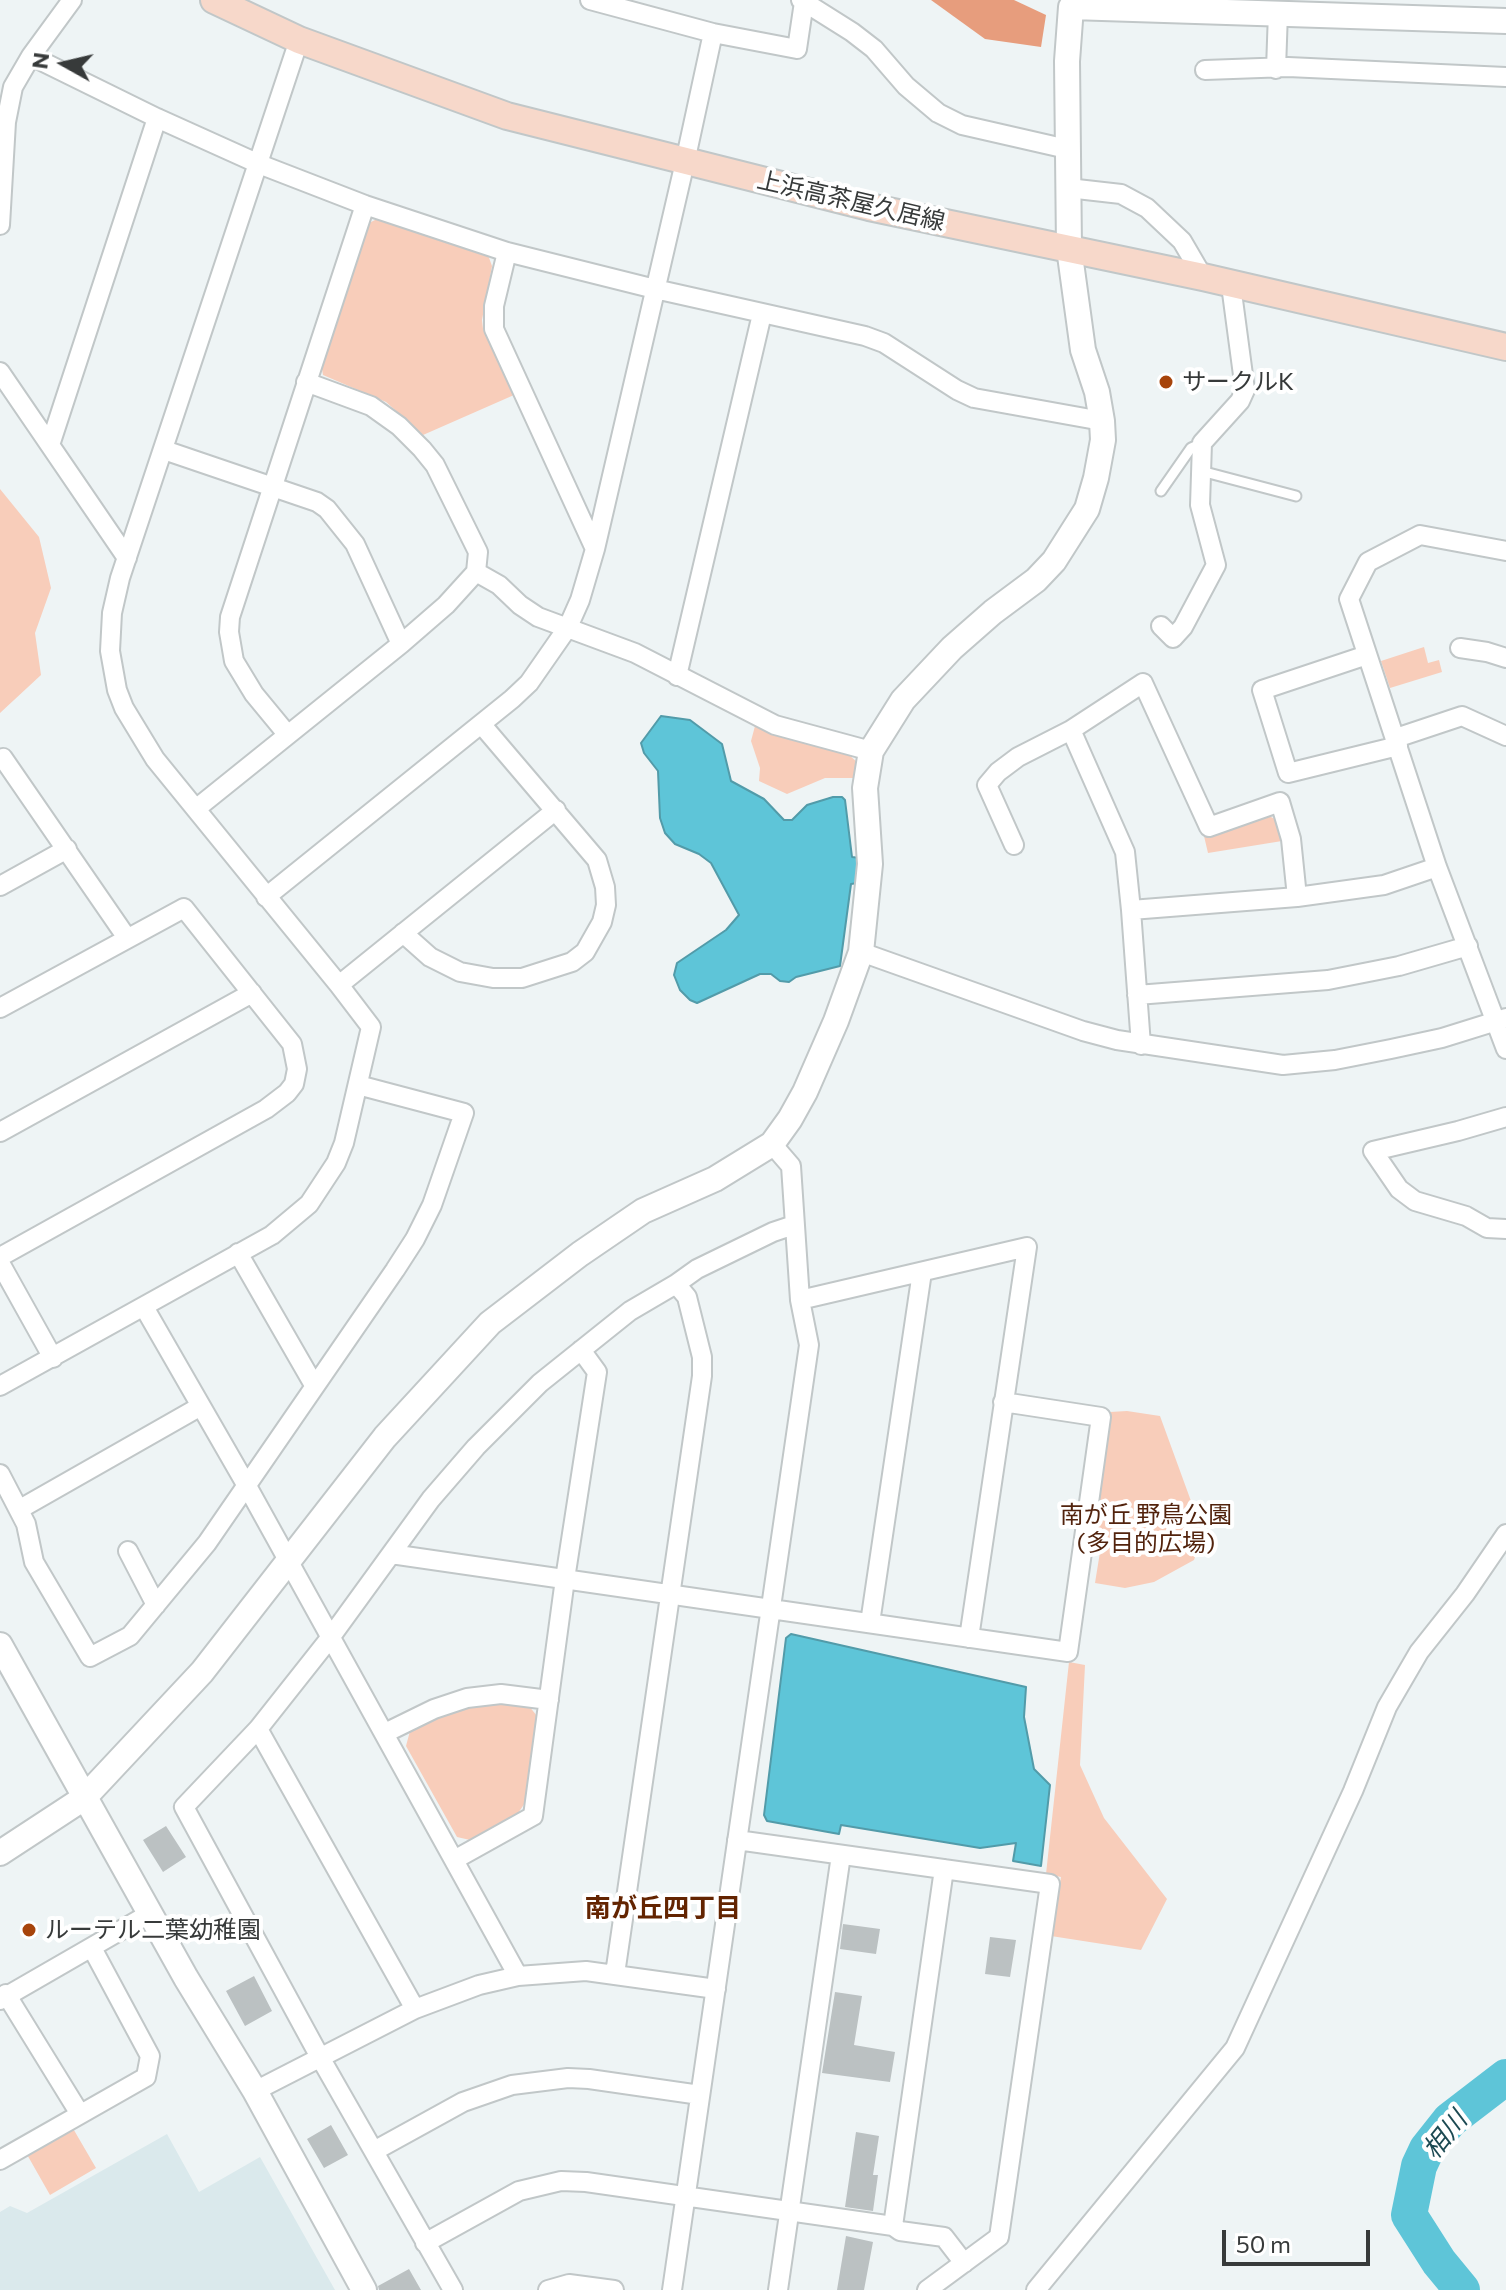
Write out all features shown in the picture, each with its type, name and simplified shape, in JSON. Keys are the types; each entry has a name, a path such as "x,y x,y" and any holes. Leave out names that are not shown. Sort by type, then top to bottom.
{"main road":[{"name":"上浜高茶屋久居線","path":"214,0 299,40 507,116 869,207 1203,277 1506,347"}],"street":[{"path":"0,225 8,104 13,87 31,56 72,0"},
{"path":"590,0 713,33 797,49 802,1 874,49 906,86 938,113 962,125 1067,149"},
{"path":"0,1853 84,1798 202,1672 385,1437 490,1323 580,1254 643,1211 715,1179 772,1144 805,1092 861,952 870,864 865,788 871,751 894,711 922,679 973,630 1036,580 1054,561 1087,509 1103,440 1097,392 1083,350 1069,248 1067,61 1072,3 1278,12 1304,6 1506,21"},
{"path":"1276,69 1278,12"},
{"path":"266,897 482,725 529,683 568,627 580,600 595,549 713,33"},
{"path":"0,1386 272,1235 309,1204 336,1163 371,1027 144,743 117,690 110,651 112,613 127,558 299,40"},
{"path":"31,56 259,164 365,205 507,252 884,343 974,398 1102,421"},
{"path":"1205,70 1288,67 1506,77"},
{"path":"50,445 157,118"},
{"path":"1068,188 1121,194 1147,208 1182,241 1203,277"},
{"path":"287,734 242,676 234,661 229,632 234,603 271,486 365,205"},
{"path":"507,252 494,306 494,329 595,549"},
{"path":"1161,626 1173,638 1183,627 1216,565 1200,505 1202,443 1240,401 1245,390 1231,285"},
{"path":"677,676 762,314"},
{"path":"0,372 127,558"},
{"path":"197,808 401,644 446,605 476,572 478,552 435,465 416,442 371,406 306,382"},
{"path":"164,450 317,502 337,519 355,544 401,644"},
{"path":"1506,551 1420,535 1368,562 1349,599 1437,867 1501,1020 1506,1049"},
{"path":"476,572 499,585 538,617 635,653 775,725 871,751"},
{"path":"1460,648 1506,658"},
{"path":"1367,655 1262,690 1288,773 1397,742 1462,716 1506,736"},
{"path":"1014,845 987,785 1018,757 1071,730 1143,683 1209,827 1280,802 1291,839 1297,897"},
{"path":"403,933 445,966 493,978 535,975 572,962 585,952 602,922 606,905 605,887 597,860 482,725"},
{"path":"1071,730 1125,852 1141,1045"},
{"path":"0,759 3,758 127,938"},
{"path":"339,985 556,810"},
{"path":"0,886 67,849"},
{"path":"1131,910 1297,897 1384,885 1437,867"},
{"path":"0,1008 184,908 292,1044 297,1069 294,1084 266,1109 0,1257"},
{"path":"1137,995 1328,980 1399,966 1468,946"},
{"path":"861,952 1083,1031 1141,1045 1283,1065 1335,1060 1391,1049 1501,1020"},
{"path":"0,1132 252,993"},
{"path":"0,1474 20,1509 34,1562 90,1657 130,1636 207,1543 247,1486 415,1239 443,1177 464,1113 358,1085"},
{"path":"1506,1117 1373,1151 1399,1189 1415,1201 1466,1216 1487,1228 1506,1229"},
{"path":"672,2290 809,1345 800,1300 791,1166 772,1144"},
{"path":"453,2290 321,2059 184,1807 258,1729 330,1638 431,1499 476,1447 540,1383 630,1311 697,1269 794,1225"},
{"path":"800,1300 1027,1247 969,1638"},
{"path":"238,1253 314,1385"},
{"path":"0,1263 53,1358"},
{"path":"870,1623 922,1272"},
{"path":"615,1974 702,1376 702,1357 687,1297 676,1284"},
{"path":"144,1307 247,1486 518,1976"},
{"path":"454,1860 533,1816 597,1372 581,1350"},
{"path":"391,1554 1068,1652 1101,1417 1003,1402"},
{"path":"20,1509 201,1406"},
{"path":"1036,2290 1235,2048 1353,1791 1387,1707 1419,1652 1465,1594 1506,1534"},
{"path":"128,1551 156,1605"},
{"path":"0,1645 149,1914 255,2091 364,2290"},
{"path":"385,1733 434,1709 467,1698 501,1694 549,1700"},
{"path":"258,1729 415,2009"},
{"path":"737,1840 1050,1884 999,2237 927,2290"},
{"path":"778,2290 841,1855"},
{"path":"893,2226 944,1869"},
{"path":"80,2114 3,1997 149,1914"},
{"path":"0,2160 146,2077 150,2056 92,1948"},
{"path":"255,2091 415,2009 479,1985 518,1976 561,1971 615,1974 716,1989"},
{"path":"374,2151 463,2102 512,2085 568,2078 700,2095"},
{"path":"425,2243 500,2199 531,2187 561,2181 893,2226 900,2231 944,2237 964,2263"},
{"path":"548,2290 569,2284 614,2290"}],"lane":[{"path":"1161,491 1191,448 1202,443"},
{"path":"1201,471 1296,496"}],"shaded area":[{"path":"931,0 1014,0 1046,15 1041,47 985,39"},
{"path":"167,2134 199,2192 260,2157 335,2290 0,2290 0,2212 10,2206 27,2213"}],"green space":[{"path":"377,219 488,255 492,266 483,329 514,395 423,435 386,402 323,375 321,363 367,224"},
{"path":"0,489 39,537 51,588 35,633 41,675 0,713"},
{"path":"1424,647 1428,663 1439,660 1442,672 1390,688 1381,661"},
{"path":"755,726 791,740 849,755 857,762 854,778 825,778 787,794 759,781 760,768 751,741"},
{"path":"1267,815 1277,820 1282,841 1208,853 1204,836"},
{"name":"南が丘 野鳥公園 (多目的広場)","path":"1110,1412 1160,1416 1203,1534 1194,1560 1154,1582 1125,1588 1095,1583 1100,1552 1092,1549"},
{"path":"1069,1662 1085,1665 1080,1765 1104,1818 1167,1899 1141,1950 1051,1936 1061,1877 1046,1874"},
{"path":"501,1704 529,1706 537,1716 525,1803 516,1816 470,1840 457,1837 406,1746 410,1731 443,1715 470,1707"},
{"path":"71,2125 96,2168 50,2195 25,2151"}],"water":[{"path":"661,716 690,720 722,744 731,781 764,799 784,820 792,820 807,805 833,797 845,800 852,857 860,858 858,883 851,884 840,966 796,977 789,982 780,981 771,974 760,974 697,1003 680,990 674,975 677,963 726,930 739,915 711,863 675,844 665,833 660,818 658,771 644,753 641,743"},
{"path":"791,1634 1026,1687 1024,1717 1034,1769 1050,1785 1041,1866 1013,1861 1016,1843 980,1848 841,1825 839,1834 767,1821 764,1815 786,1638"}],"building":[{"path":"166,1826 186,1857 163,1872 143,1840"},
{"path":"843,1924 880,1929 876,1954 840,1949"},
{"path":"990,1937 1016,1940 1010,1977 985,1974"},
{"path":"254,1976 272,2011 245,2026 226,1991"},
{"path":"835,1992 862,1996 854,2045 895,2052 890,2082 822,2073"},
{"path":"331,2125 348,2155 324,2168 307,2139"},
{"path":"856,2132 879,2136 873,2175 878,2175 873,2211 845,2207"},
{"path":"846,2236 873,2242 864,2290 837,2290"},
{"path":"409,2269 421,2290 379,2290 378,2286"}],"waterway":[{"name":"相川","path":"1462,2290 1439,2262 1409,2215 1419,2166 1427,2149 1450,2120 1506,2077"}],"place":[{"name":"サークルK","path":"1166,382"},
{"name":"ルーテル二葉幼稚園","path":"29,1930"}],"district":[{"name":"南が丘四丁目","path":"663,1908"}]}
